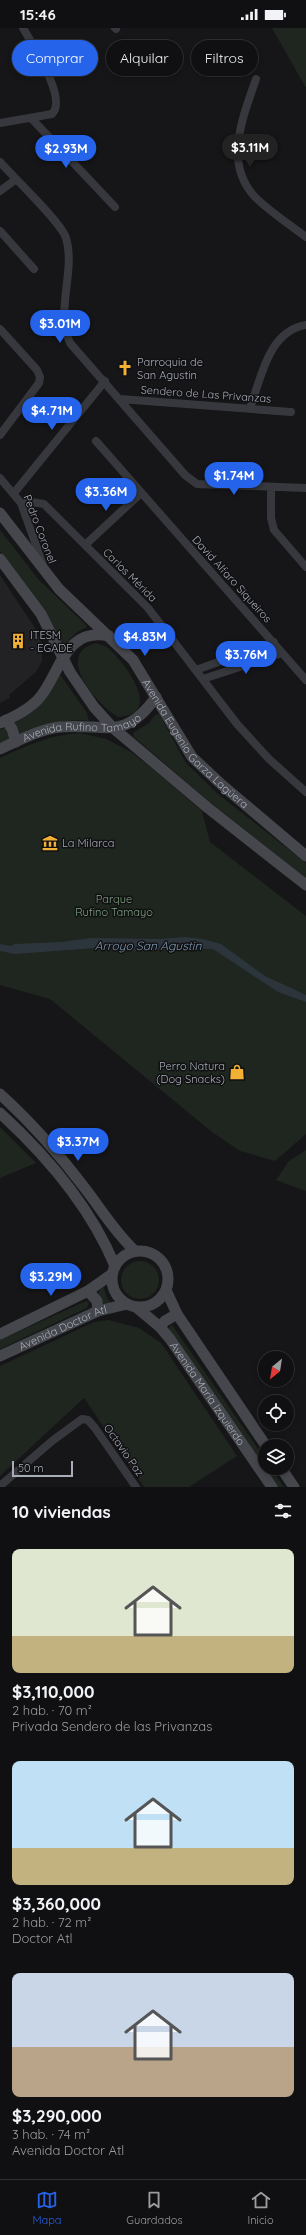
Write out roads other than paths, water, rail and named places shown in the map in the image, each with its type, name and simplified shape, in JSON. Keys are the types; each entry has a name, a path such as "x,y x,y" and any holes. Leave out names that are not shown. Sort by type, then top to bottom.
{"street":[{"path":"0,123 32,119 52,114 56,110 57,103 45,68 23,28"},
{"path":"256,79 245,112 238,142 238,164 241,175 255,196 265,206 306,237"},
{"path":"32,119 115,207"},
{"path":"0,162 55,222 66,237 67,262 64,321 66,334 76,351 193,483 306,488"},
{"path":"0,191 15,180"},
{"path":"0,231 34,270"},
{"path":"250,408 273,348 285,334 306,325"},
{"path":"0,329 37,370 40,377 39,383 1,433"},
{"name":"Pedro Coronel","path":"14,494 105,382"},
{"name":"Sendero de Las Privanzas","path":"120,399 290,412"},
{"name":"David Alfaro Siqueiros","path":"96,441 306,680"},
{"name":"Pedro Coronel","path":"0,478 21,503 44,572"},
{"path":"272,487 271,518 274,530 306,567"},
{"path":"85,545 142,493"},
{"name":"Carlos Mérida","path":"21,503 31,502 44,504 148,608 253,742 306,792"},
{"name":"Avenida Eugenio Garza Lagüera","path":"0,514 44,572 72,602 133,660 192,757 222,786 306,856"},
{"path":"0,558 41,614 63,658 86,695 112,727 208,808 306,885"},
{"path":"16,742 12,729 3,722 36,702 47,687 71,646 84,637 99,634 109,636"},
{"path":"196,670 274,642"},
{"path":"203,679 282,653"},
{"name":"Avenida Rufino Tamayo","path":"0,749 59,727 112,727 134,721 147,710 156,697"},
{"path":"0,1094 50,1147 84,1187 117,1234 135,1251"},
{"path":"0,1113 60,1178 102,1236 113,1270 112,1286 118,1297 132,1306 148,1306 159,1300 166,1290 168,1278 165,1267 158,1257 147,1252 135,1251 123,1256 113,1270"},
{"name":"Avenida Doctor Atl","path":"0,1334 88,1291 113,1270"},
{"name":"Avenida María Izquierdo","path":"166,1290 177,1314 261,1439"},
{"path":"88,1291 96,1302 98,1311"},
{"name":"Avenida Doctor Atl","path":"0,1356 98,1311 132,1306"},
{"name":"Avenida María Izquierdo","path":"132,1306 160,1327 272,1487"},
{"path":"160,1327 165,1321 177,1314"},
{"name":"Octavio Paz","path":"0,1486 52,1441 79,1420 85,1419 95,1428 136,1487"},
{"path":"286,1475 294,1487"}],"water":[{"name":"Arroyo San Agustin","path":"185,937 203,939 221,944 265,976 306,995 306,1002 278,992 213,949 192,948 137,951 109,947 15,954 0,951 0,944 11,946 15,944 61,942 92,938 160,939"}],"place":[{"name":"Parroquia de San Agustin","path":"125,368"},
{"name":"ITESM - EGADE","path":"18,641"},
{"name":"La Milarca","path":"50,843"},
{"name":"Perro Natura (Dog Snacks)","path":"237,1072"}],"park label":[{"name":"Parque Rufino Tamayo","path":"114,905"}]}
